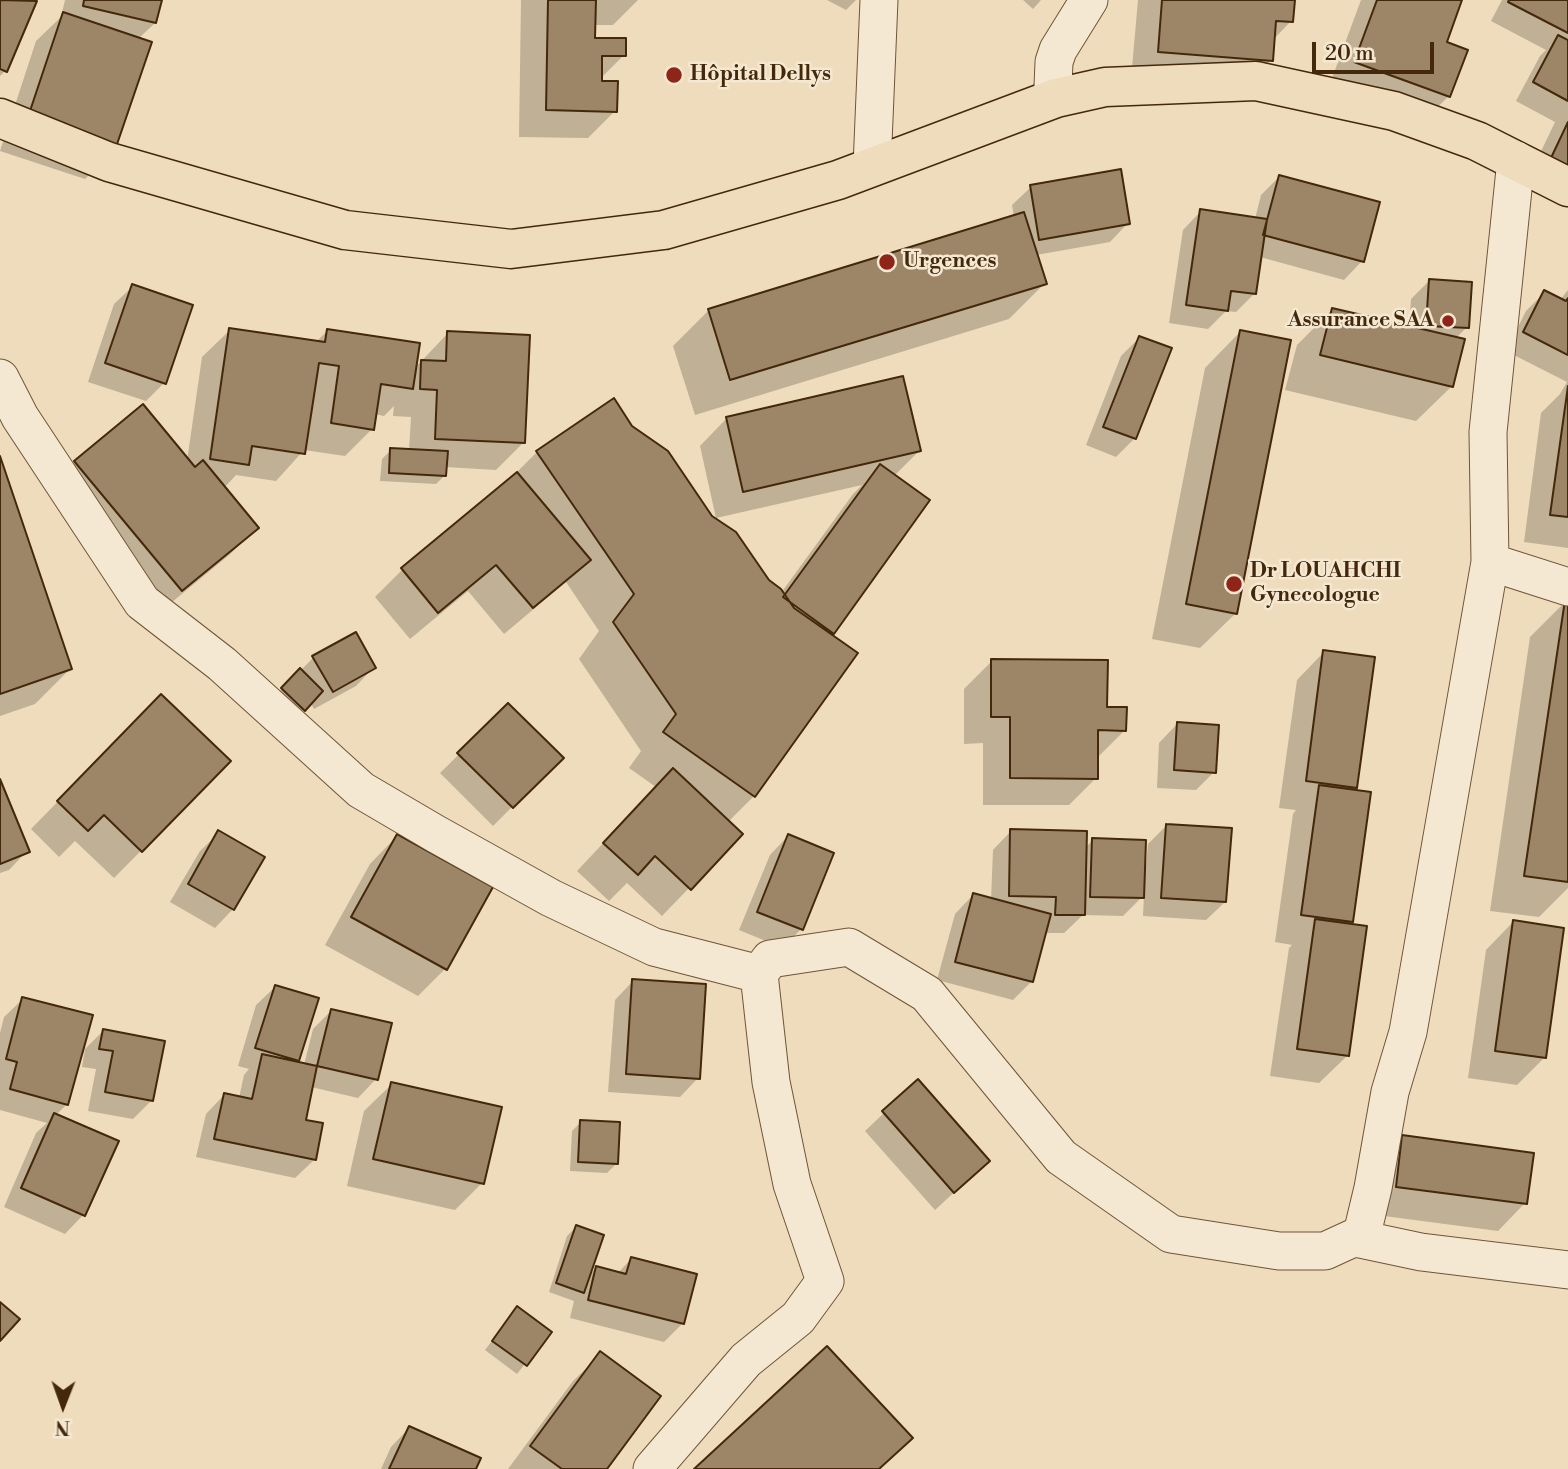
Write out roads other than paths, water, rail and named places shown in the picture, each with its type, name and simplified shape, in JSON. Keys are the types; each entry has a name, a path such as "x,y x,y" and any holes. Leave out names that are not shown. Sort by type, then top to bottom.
{"main road":[{"path":"0,118 108,162 345,230 511,249 664,230 838,180 1056,97 1105,87 1255,81 1394,111 1477,142 1568,187"}],"street":[{"path":"872,167 879,0"},
{"path":"1056,97 1053,86 1054,62 1058,50 1089,0"},
{"path":"652,1469 746,1360 798,1318 825,1281 792,1184 771,1082 759,974 770,960 849,947 927,994 1061,1157 1171,1234 1279,1251 1325,1251 1362,1234 1390,1092 1408,1032 1489,562 1489,432 1516,160"},
{"path":"0,378 27,429 142,602 222,664 361,790 551,898 654,947 759,974"},
{"path":"1489,562 1568,587"},
{"path":"1355,1238 1421,1252 1564,1261"}],"place":[{"name":"Hôpital Dellys","path":"674,75"},
{"name":"Urgences","path":"887,262"},
{"name":"Assurance SAA","path":"1448,321"},
{"name":"Dr LOUAHCHI Gynecologue","path":"1234,584"}]}
